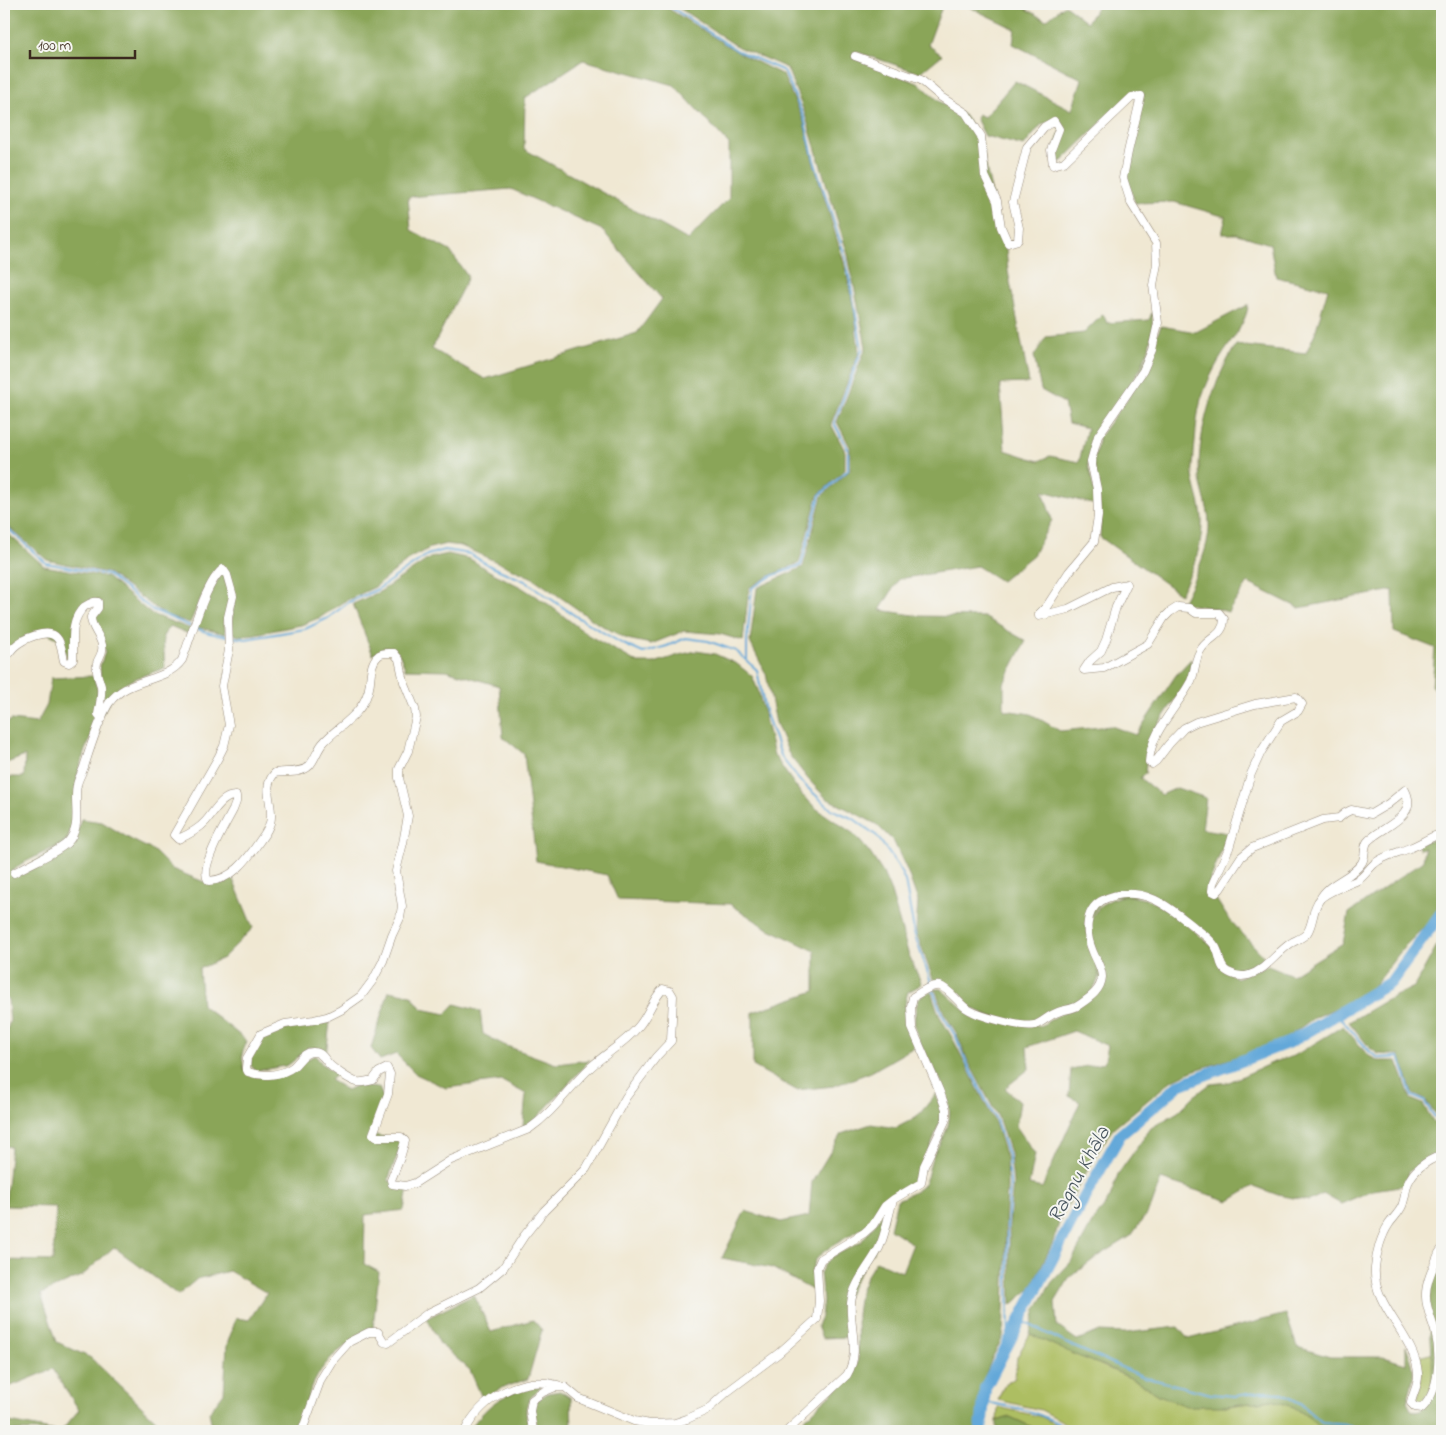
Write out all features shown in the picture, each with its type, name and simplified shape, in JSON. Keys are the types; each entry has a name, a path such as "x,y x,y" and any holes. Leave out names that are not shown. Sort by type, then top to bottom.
{"street":[{"path":"465,1431 482,1408 505,1390 539,1383 565,1387 578,1398 634,1421 650,1424 675,1423 707,1410 727,1392 779,1353 817,1319 818,1268 821,1259 864,1233 873,1225 885,1206 894,1198 921,1183 924,1166 946,1119 946,1110 940,1090 912,1028 911,1006 913,997 930,988 939,986 945,988 968,1010 999,1021 1026,1026 1037,1024 1059,1011 1077,1006 1095,993 1100,986 1102,976 1089,938 1087,923 1098,904 1122,893 1149,897 1162,904 1205,935 1215,946 1221,965 1227,972 1239,977 1258,972 1275,955 1307,932 1316,906 1324,891 1359,866 1364,860 1364,847 1368,840 1390,826 1408,809 1409,799 1404,790 1388,804 1371,814 1351,810 1345,812 1339,818 1323,820 1252,848 1241,857 1220,889 1216,893 1212,891 1213,883 1231,840 1251,774 1261,752 1281,721 1298,711 1302,704 1296,697 1283,699 1255,704 1196,722 1184,728 1152,764 1149,762 1149,758 1155,736 1192,679 1197,655 1202,647 1221,631 1224,626 1224,619 1219,613 1196,613 1190,608 1178,607 1164,618 1148,644 1104,668 1084,670 1104,646 1113,622 1116,607 1127,584 1112,586 1068,608 1039,616 1069,572 1094,542 1098,516 1097,489 1091,461 1098,436 1142,371 1152,350 1158,323 1153,285 1157,264 1156,243 1131,203 1123,178 1141,96 1132,97 1064,162 1053,165 1051,150 1058,129 1054,121 1044,127 1027,147 1013,202 1019,228 1018,240 1008,243 1001,227 997,201 985,176 981,136 966,113 941,97 921,80 856,56"},
{"path":"14,873 59,849 68,842 75,832 77,784 109,704 126,688 177,667 182,660 206,596 217,573 223,570 227,575 233,596 228,617 229,650 222,686 228,718 228,730 224,746 212,771 193,800 174,835 178,838 188,835 206,821 220,803 232,795 236,796 233,810 213,848 205,872 209,882 222,879 241,866 251,854 270,825 271,811 267,787 271,777 275,773 302,770 309,766 320,745 351,720 369,692 374,663 379,655 386,652 394,653 399,659 404,682 415,709 416,717 408,750 399,769 399,778 408,816 396,871 402,906 400,918 383,961 373,980 361,996 341,1010 327,1017 285,1024 261,1034 252,1048 246,1068 248,1072 255,1075 283,1072 292,1068 307,1053 315,1052 321,1054 334,1068 358,1082 373,1080 379,1072 387,1068 390,1074 388,1094 373,1134 376,1137 401,1137 404,1140 400,1158 392,1173 391,1180 392,1184 405,1186 415,1183 451,1160 529,1129 550,1113 590,1067 637,1029 658,994 663,990 670,991 674,1003 671,1041 629,1092 586,1169 544,1211 524,1236 503,1268 479,1288 428,1313 388,1343 384,1342 378,1332 369,1332 349,1342 321,1379 302,1431"},
{"path":"4,660 15,646 26,638 50,633 60,641 64,661 69,663 73,660 73,632 76,619 89,603 98,602 98,608 90,617 90,622 98,633 103,648 97,664 101,688 98,714 102,718"},
{"path":"1320,899 1358,880 1367,874 1372,865 1382,858 1412,848 1428,837 1442,834"},
{"path":"1442,1155 1426,1162 1412,1176 1402,1206 1383,1236 1375,1268 1375,1280 1381,1295 1416,1358 1418,1386 1411,1402 1415,1407 1422,1408 1428,1403 1438,1364 1435,1332 1426,1296 1429,1281 1442,1249"},
{"path":"787,1431 847,1375 852,1367 855,1346 851,1302 863,1275 883,1239 894,1198"},
{"path":"533,1431 530,1411 532,1400 555,1387 565,1387"}],"green space":[{"path":"4,4 661,4 739,53 783,75 804,122 813,161 844,262 854,309 859,352 831,424 845,451 845,470 818,495 799,563 769,576 749,588 743,641 720,634 684,631 651,644 627,639 597,623 533,578 461,546 446,544 430,548 412,557 375,587 343,602 321,617 301,625 238,636 231,632 234,603 220,566 203,593 190,623 165,615 108,573 47,560 4,523","holes":["583,60 674,85 729,144 729,198 688,240 524,149 525,98","511,189 602,230 662,299 637,333 485,379 432,349 468,277 450,251 411,230 408,197"]},
{"path":"673,4 943,4 928,45 942,55 920,73 854,51 852,58 920,84 940,102 964,115 980,137 999,229 1006,249 1008,271 1029,383 1000,384 1005,450 1039,461 1050,456 1079,462 1087,428 1068,423 1064,403 1041,390 1034,356 1046,337 1084,333 1103,314 1107,323 1149,320 1152,312 1153,326 1149,348 1140,369 1095,439 1088,464 1096,505 1043,491 1052,520 1033,555 1001,581 977,566 899,579 880,610 920,616 984,617 1026,641 1004,683 1004,710 1031,714 1060,731 1111,726 1136,735 1176,675 1191,659 1189,678 1152,734 1147,752 1145,774 1140,778 1161,795 1177,788 1206,798 1202,829 1228,833 1209,883 1208,893 1216,899 1228,918 1265,958 1257,967 1239,974 1228,970 1224,965 1216,944 1155,897 1138,895 1105,896 1085,924 1098,968 1098,980 1084,999 1053,1014 1024,1023 1002,1019 972,1008 961,1002 942,984 933,979 916,932 918,901 894,842 876,824 826,798 790,756 776,723 766,674 750,642 757,588 803,567 822,496 850,470 850,447 837,422 866,347 848,255 805,114 787,68 738,47"},
{"path":"963,4 1018,4 1046,20 1065,5 1087,22 1100,4 1442,4 1442,697 1432,687 1435,648 1394,632 1393,590 1299,608 1248,583 1228,612 1182,603 1200,565 1209,533 1209,517 1199,472 1200,448 1210,402 1221,373 1236,345 1306,353 1315,333 1328,289 1276,277 1270,244 1237,234 1222,234 1226,217 1174,202 1135,203 1127,178 1130,152 1144,94 1130,94 1062,161 1055,162 1054,151 1061,129 1054,119 1041,125 1024,146 985,136 976,118 978,114 984,117 1015,81 1072,110 1082,79 1013,44 1015,29"},
{"path":"1248,305 1244,319 1214,370 1200,404 1196,425 1193,473 1202,519 1202,534 1195,561 1180,594 1100,537 1101,516 1094,461 1099,437 1130,395 1161,326 1196,332"},
{"path":"4,530 44,566 107,577 151,614 191,629 189,634 170,626 163,636 165,668 134,679 122,686 113,695 102,714 100,666 105,652 93,621 99,600 77,612 72,658 68,661 61,640 45,632 4,654"},
{"path":"448,554 470,559 521,587 548,604 588,635 638,663 654,663 696,651 715,654 737,664 752,676 758,690 774,755 802,795 817,809 854,834 870,853 883,873 891,892 909,956 922,984 908,992 905,1007 907,1026 916,1046 871,1072 834,1086 796,1090 753,1066 753,1012 815,991 815,951 765,927 730,904 618,900 607,875 536,861 524,754 503,737 499,686 446,670 405,669 399,654 389,648 384,647 373,655 353,604 381,591 430,558"},
{"path":"222,573 228,584 230,597 224,622 226,634 196,627 208,596"},
{"path":"93,676 98,690 94,715 99,721 85,750 78,774 72,825 68,838 59,845 23,863 11,872 15,876 77,833 81,819 102,822 154,851 172,869 209,884 232,877 253,928 223,958 199,969 202,1005 247,1041 242,1054 244,1071 274,1077 315,1055 322,1064 337,1074 330,1080 347,1090 355,1086 379,1088 383,1097 371,1134 401,1141 401,1146 388,1180 408,1189 404,1210 365,1215 364,1264 379,1272 373,1328 338,1352 323,1367 309,1394 299,1431 260,1431 244,1425 243,1431 213,1431 209,1412 224,1393 227,1345 236,1318 249,1320 267,1293 229,1271 197,1279 178,1295 114,1247 83,1275 41,1294 57,1342 91,1358 167,1431 61,1431 79,1410 53,1369 4,1389 4,1260 53,1261 56,1207 5,1206 11,1147 4,1146 4,1040 10,1020 8,1000 4,994 4,777 24,777 25,756 4,764 4,725 11,720 37,723 47,705 51,678"},
{"path":"1442,838 1442,913 1405,946 1375,984 1358,999 1315,1017 1285,1039 1270,1047 1192,1071 1171,1081 1113,1129 1100,1148 1061,1217 1053,1242 1031,1288 1011,1305 1009,1225 1013,1183 1010,1153 998,1117 968,1061 957,1034 944,1013 935,989 941,989 967,1012 1041,1026 1102,987 1089,924 1101,905 1125,895 1150,900 1177,916 1214,948 1220,966 1236,978 1268,965 1292,975 1343,943 1349,913 1423,861 1425,848 1419,849 1418,846 1425,841","holes":["1074,1031 1108,1046 1104,1063 1071,1069 1069,1096 1080,1102 1042,1188 1029,1185 1035,1154 1016,1126 1020,1102 1005,1088 1029,1069 1027,1047"]},
{"path":"1442,936 1442,1119 1424,1099 1413,1094 1399,1055 1378,1054 1369,1047 1349,1022 1414,987"},
{"path":"389,991 411,995 422,1009 446,1014 455,1004 480,1011 483,1034 504,1045 556,1064 590,1060 537,1118 523,1126 526,1094 502,1081 446,1088 416,1074 396,1054 380,1060 371,1048"},
{"path":"931,991 939,1015 995,1123 1006,1157 1006,1257 1003,1337 992,1358 983,1382 979,1401 978,1431 793,1431 853,1375 858,1362 857,1315 860,1292 866,1277 876,1261 902,1272 913,1244 890,1229 897,1200 916,1191 925,1182 932,1159 947,1129 950,1112 948,1100 939,1077 920,1043 915,1028 916,1006 919,998"},
{"path":"330,1022 326,1055 316,1048 309,1047 285,1066 255,1071 251,1066 251,1058 258,1042 267,1034"},
{"path":"1343,1026 1369,1056 1379,1061 1397,1061 1411,1099 1423,1104 1433,1121 1442,1128 1442,1151 1427,1158 1409,1172 1406,1185 1373,1190 1341,1204 1323,1194 1309,1201 1278,1195 1254,1186 1229,1201 1161,1179 1151,1207 1131,1236 1094,1259 1070,1277 1055,1302 1057,1326 1077,1340 1098,1332 1125,1333 1178,1327 1188,1339 1286,1314 1297,1347 1330,1357 1383,1357 1406,1364 1406,1346 1413,1369 1407,1402 1411,1410 1422,1409 1428,1400 1432,1366 1428,1295 1442,1251 1442,1431 1323,1431 1311,1419 1294,1407 1272,1400 1227,1406 1186,1406 1159,1395 1137,1381 1107,1367 1075,1355 1030,1334 1036,1309 1052,1282 1071,1262 1091,1225 1110,1198 1118,1174 1151,1128 1178,1112 1210,1084 1229,1082 1274,1062 1294,1056"},
{"path":"936,1094 941,1109 941,1119 918,1181 889,1198 864,1227 821,1254 815,1261 812,1272 814,1291 772,1268 722,1258 745,1211 781,1222 809,1216 812,1182 841,1134 871,1124 896,1128 917,1117"},
{"path":"887,1208 885,1222 875,1249 866,1261 845,1300 849,1337 822,1338 817,1326 821,1316 823,1301 820,1273 832,1257 861,1242"},
{"path":"474,1295 491,1332 533,1320 542,1330 528,1379 501,1388 483,1400 470,1370 440,1344 427,1318"},
{"path":"1030,1334 1137,1381 1159,1395 1227,1406 1272,1400 1294,1407 1311,1419 1323,1431 1075,1431 1041,1410 998,1400 1004,1385 1015,1378 1017,1357"},
{"path":"1434,1352 1435,1366 1429,1392 1421,1404 1417,1403 1421,1374 1418,1356"},
{"path":"542,1386 527,1406 526,1411 531,1431 468,1431 484,1411 500,1399 518,1391"},
{"path":"560,1391 571,1398 572,1431 538,1431 534,1413 536,1401 548,1393"},
{"path":"998,1407 1042,1417 1067,1431 1041,1431 1010,1417 997,1421"},
{"path":"4,1412 10,1422 56,1431 4,1431"},
{"path":"1010,1417 1041,1431 997,1431 997,1421"}],"waterway":[{"path":"666,4 738,51 784,71 804,118 814,160 846,259 862,349 834,423 848,449 848,470 820,495 801,565 772,576 752,588 747,660"},
{"path":"4,525 46,563 108,575 151,609 190,626"},
{"path":"231,637 246,639 305,629 328,618 349,602 378,589 427,555 445,550 470,554 492,567 525,581 577,617 621,643 643,653 686,638 708,641 736,651 757,670 765,711 782,758 799,780 831,809 854,819 877,836 898,866 905,881 915,936 932,985"},
{"path":"195,628 226,636"},
{"name":"Ragnu Khāla","path":"981,1431 985,1388 1084,1198 1120,1135 1179,1085 1290,1042 1391,982 1442,912"},
{"path":"933,990 942,1014 956,1037 996,1120 1008,1155 1010,1185 1007,1227 1009,1342"},
{"path":"1337,1014 1371,1053 1379,1058 1399,1057 1412,1096 1424,1101 1434,1116 1442,1123"},
{"path":"1020,1320 1072,1346 1144,1377 1211,1394 1235,1396 1261,1392 1281,1393 1300,1403 1323,1423 1349,1425 1363,1431"},
{"path":"984,1402 1029,1411 1050,1419 1070,1431"}]}
